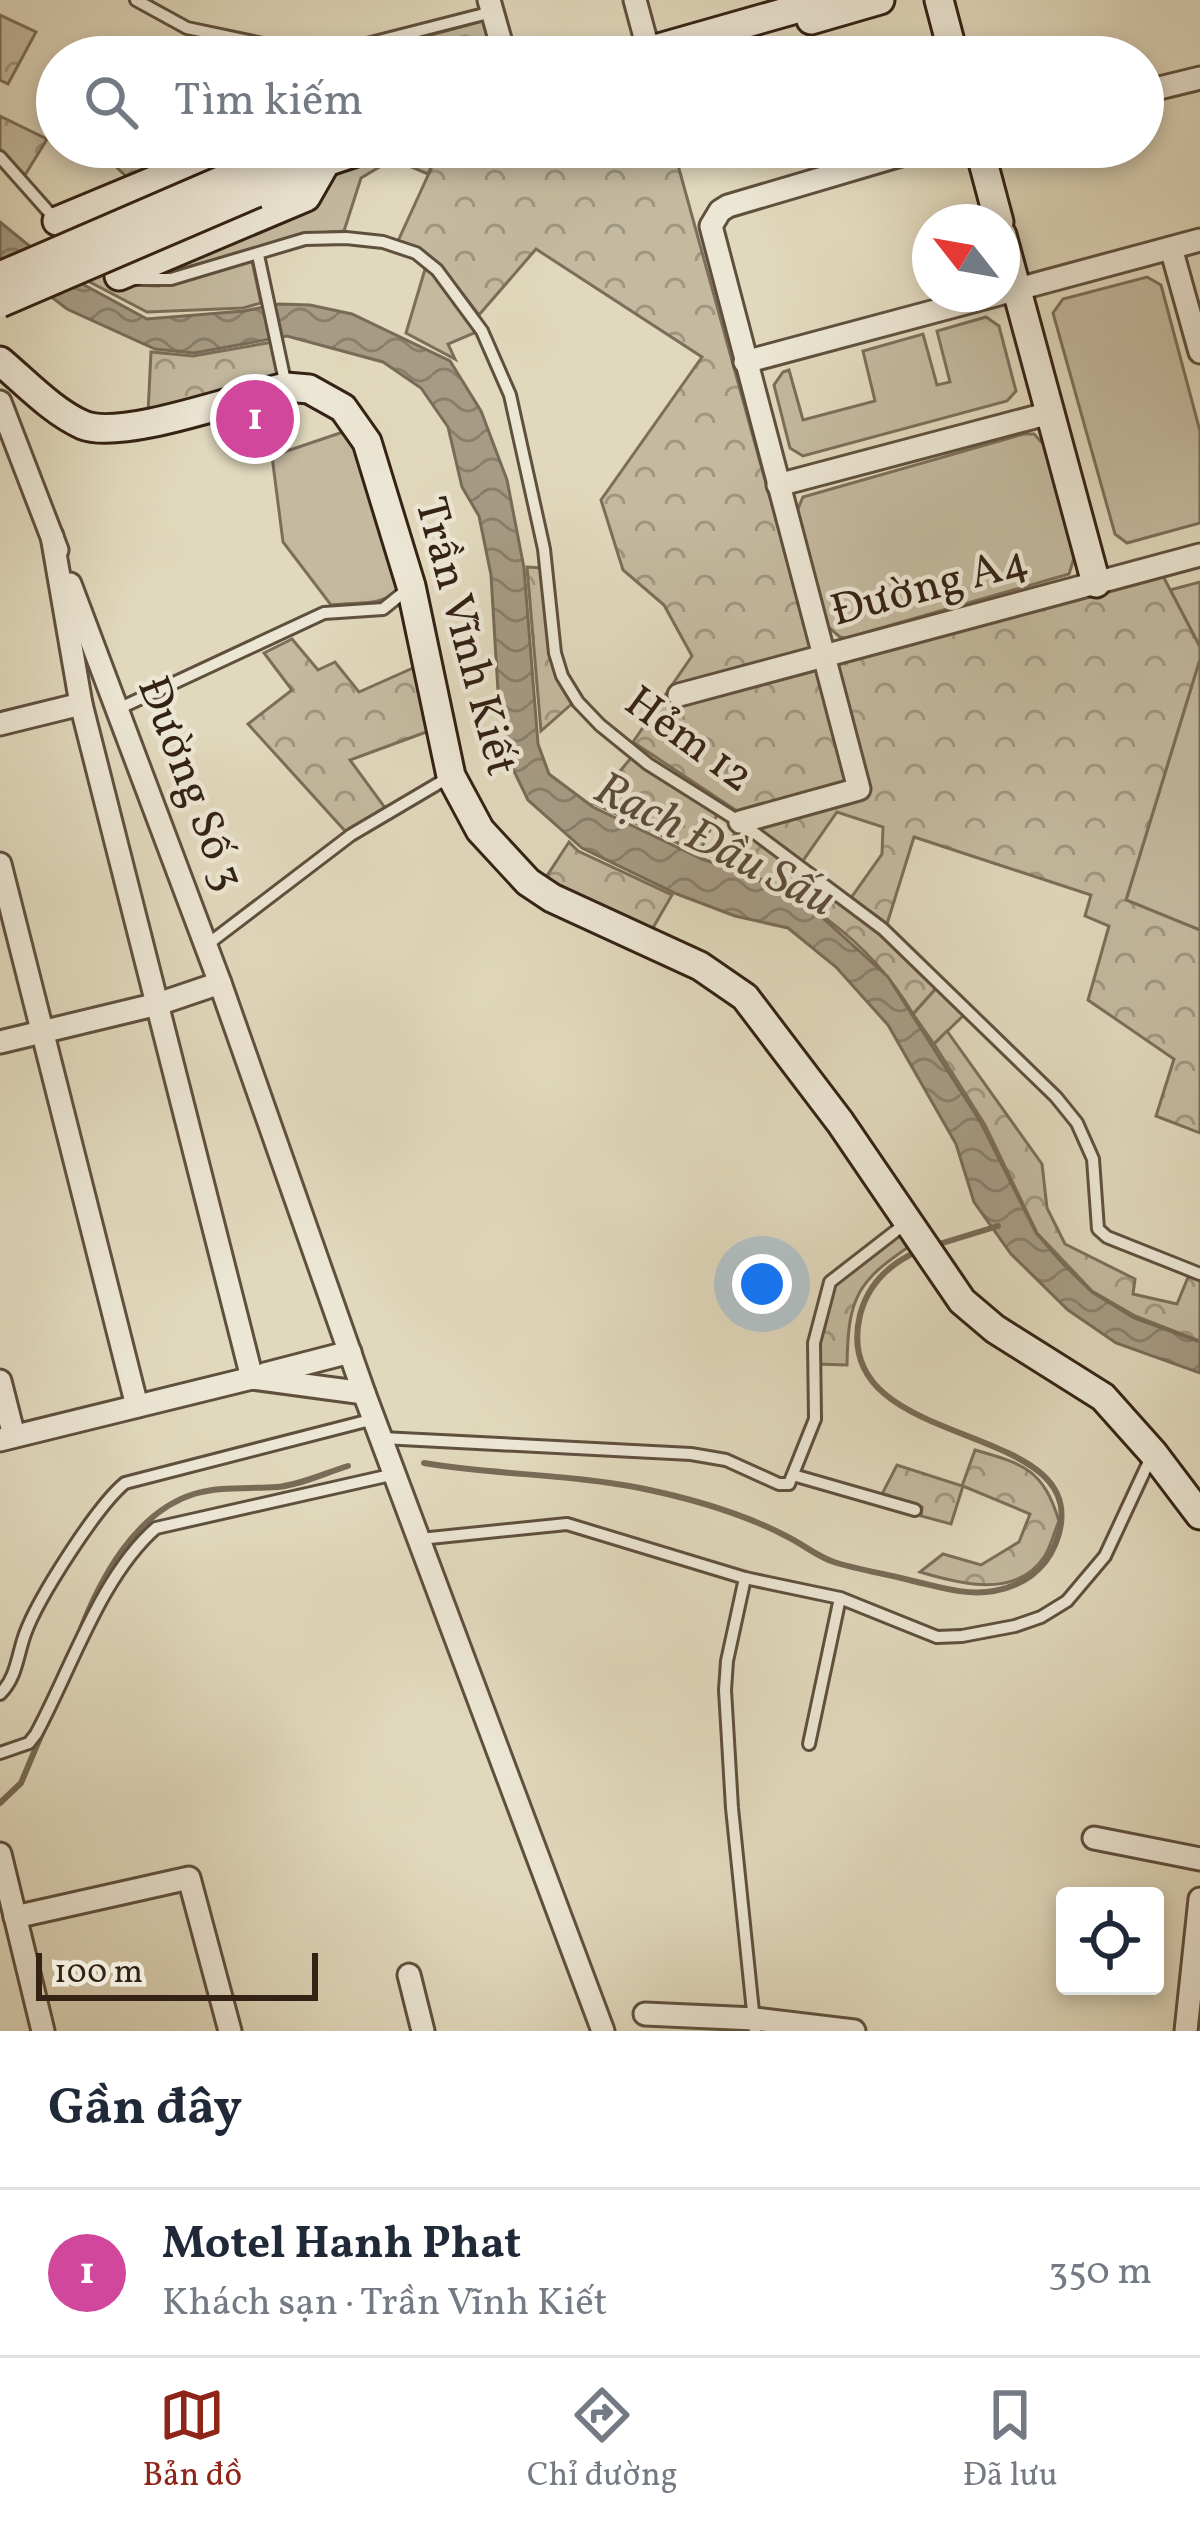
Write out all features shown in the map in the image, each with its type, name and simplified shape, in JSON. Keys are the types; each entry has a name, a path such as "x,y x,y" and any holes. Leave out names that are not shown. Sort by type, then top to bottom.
{"street":[{"path":"635,0 637,36"},
{"path":"691,36 777,7 828,0"},
{"path":"757,36 880,0"},
{"path":"939,0 948,36"},
{"path":"491,6 499,36"},
{"path":"1164,87 1200,78"},
{"path":"119,276 306,197 314,168"},
{"path":"740,822 860,789 711,234 714,218 728,206 857,168"},
{"path":"985,168 994,204"},
{"path":"57,221 244,170"},
{"path":"0,276 244,170"},
{"path":"0,303 244,170"},
{"path":"1020,288 1200,240"},
{"path":"1171,248 1200,352"},
{"path":"746,362 932,312"},
{"path":"1013,312 1050,413 1096,584"},
{"path":"0,361 69,417 108,430 286,387"},
{"name":"Trần Vĩnh Kiết","path":"286,387 327,397 356,421 367,442 411,586 451,776 480,830 528,882 551,898 700,966 745,997 976,1316 1103,1397 1200,1515"},
{"name":"Đường Số 3","path":"0,402 208,944 364,1393 603,2031"},
{"path":"778,485 1050,413"},
{"path":"52,536 81,704 252,1378"},
{"name":"Đường A4","path":"679,695 1200,555"},
{"path":"0,724 81,704"},
{"path":"0,864 137,1406"},
{"path":"0,1042 158,1004 220,983"},
{"path":"0,1381 7,1438 350,1352"},
{"path":"252,1378 364,1393"},
{"path":"1094,1838 1200,1859"},
{"path":"0,1854 43,2031"},
{"path":"15,1917 189,1878 230,2031"},
{"path":"1186,2031 1200,1899"},
{"path":"409,1975 423,2031"},
{"path":"645,2014 854,2031"}],"lane":[{"path":"136,0 187,28 225,36"},
{"path":"388,36 491,6"},
{"path":"0,157 92,260 119,276"},
{"name":"Hẻm 12","path":"119,276 147,282 171,279 305,239 346,238 383,242 416,253 437,270 482,331 510,395 544,549 555,653 578,702 648,764 740,822 884,929 1067,1109 1093,1159 1098,1229 1107,1237 1200,1274"},
{"path":"258,255 286,387"},
{"path":"118,709 324,614 383,609 411,586"},
{"path":"208,944 351,835 451,776"},
{"path":"0,1694 13,1677 25,1633 38,1610 100,1510 125,1483 378,1428 691,1454 727,1460 779,1484 789,1484 815,1419 814,1343 830,1282 920,1238"},
{"path":"420,1539 567,1524 745,1578 840,1598 937,1636 989,1632 1041,1617 1066,1600 1105,1556 1153,1453"},
{"path":"0,1753 28,1743 36,1734 78,1642 156,1528 395,1474"},
{"path":"793,1474 916,1510"},
{"path":"745,1578 725,1690 755,2025"},
{"path":"809,1744 840,1598"}],"green space":[{"path":"0,15 36,32 8,84 0,80"},
{"path":"486,20 491,36 428,36"},
{"path":"0,116 36,134 36,157 25,175 0,149"},
{"path":"117,168 149,168 127,177"},
{"path":"306,168 378,168 361,178 344,231 294,238 146,275"},
{"path":"431,168 679,168 812,650 670,688 692,656 664,605 623,570 601,500 702,357 536,249 479,315 434,262 398,241"},
{"path":"252,261 261,303 243,308 147,312 65,269 101,273 131,285 159,286"},
{"path":"426,266 479,331 448,344 455,359 406,333"},
{"path":"1147,277 1161,285 1200,431 1200,523 1127,543 1115,534 1053,313 1063,299"},
{"path":"986,317 999,326 1016,391 1007,401 803,456 790,448 774,385 783,372 789,370 803,420 875,401 863,351 923,334 937,385 950,382 937,331"},
{"path":"273,342 278,376 148,413 151,352 193,356"},
{"path":"349,430 404,587 378,601 331,605 283,542 272,456"},
{"path":"1034,434 1045,446 1074,558 1069,574 846,638 827,626 797,511 803,497"},
{"path":"527,567 543,568 552,656 575,701 541,731"},
{"path":"1163,576 1200,647 1200,659 1126,900 1200,930 1200,1133 1156,1116 1174,1059 1088,1000 1109,926 1085,916 1091,895 914,837 887,924 851,898 882,854 883,827 837,812 802,862 755,827 869,795 835,664"},
{"path":"1200,582 1200,647 1170,590"},
{"path":"292,639 318,670 335,662 359,692 413,668 429,731 350,760 386,809 347,833 248,724 292,690 264,653"},
{"path":"1200,659 1200,930 1126,900"},
{"path":"816,667 850,784 740,813 633,742 666,694 669,702"},
{"path":"631,758 717,815 699,853 593,803"},
{"path":"738,827 879,930 938,986 913,1014 876,963 830,921 778,888 720,861"},
{"path":"569,842 578,851 672,895 650,933 543,882"},
{"path":"938,986 966,1013 934,1044 913,1014"},
{"path":"947,1031 1042,1164 1047,1208 1065,1244 1135,1279 1133,1294 1177,1304 1189,1275 1200,1279 1200,1341 1135,1316 1092,1291 1037,1233 985,1125 934,1044"},
{"path":"905,1229 913,1244 879,1269 859,1293 850,1323 847,1365 815,1364 834,1285"},
{"path":"975,1450 1030,1472 1046,1490 1059,1521 1046,1553 1018,1579 969,1584 920,1572 943,1554 981,1565 1019,1542 1030,1514 963,1486 951,1524 921,1516 922,1507 882,1494 897,1465 962,1486"}],"water":[{"name":"Rạch Đầu Sấu","path":"0,222 64,274 147,319 279,304 310,305 352,314 450,361 481,411 507,480 524,568 538,744 549,774 593,807 773,886 816,912 888,977 981,1123 1036,1233 1092,1292 1134,1318 1200,1342 1200,1373 1116,1343 1068,1310 1011,1254 974,1202 956,1144 888,1025 836,967 788,928 735,916 677,894 582,848 528,800 512,767 498,691 491,575 479,516 462,487 448,427 421,388 383,362 287,336 194,353 155,349 67,309 0,257"}],"waterway":[{"path":"936,1245 998,1226"},
{"path":"424,1463 640,1488 733,1513 853,1567 963,1592 1014,1585 1039,1569 1055,1545 1060,1504 1042,1474 884,1393 861,1361 860,1315 868,1294 889,1269 918,1251"},
{"path":"79,1634 122,1551 173,1503 214,1490 286,1486 348,1466"},
{"path":"0,1803 21,1783 48,1719"}],"place":[{"name":"Motel Hanh Phat","path":"255,419"}]}
